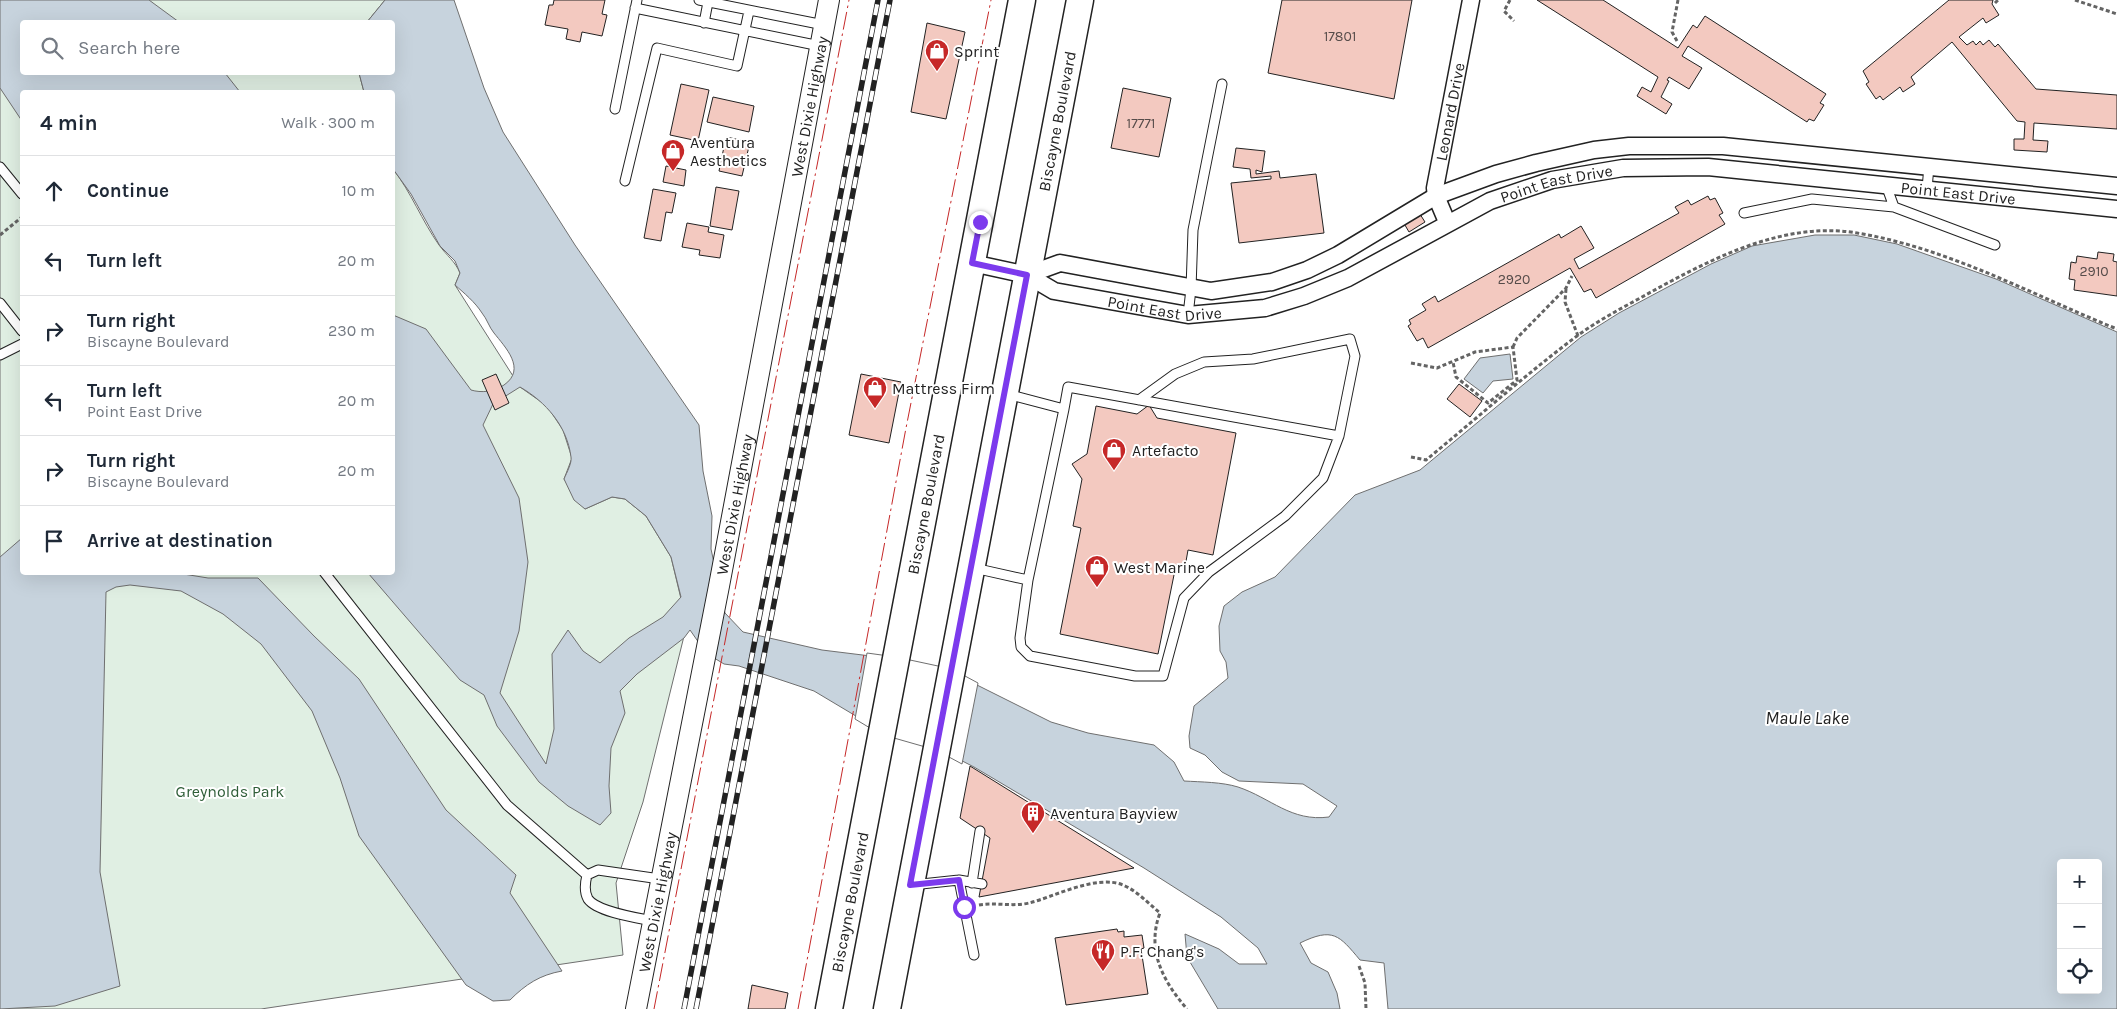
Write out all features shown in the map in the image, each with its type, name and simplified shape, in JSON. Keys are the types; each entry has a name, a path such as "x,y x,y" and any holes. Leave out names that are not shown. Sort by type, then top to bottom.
{"main road":[{"name":"Biscayne Boulevard","path":"829,1009 1022,0"},
{"name":"Biscayne Boulevard","path":"887,1009 1080,0"},
{"path":"835,976 840,1009"}],"street":[{"name":"West Dixie Highway","path":"636,1009 728,539 829,0"},
{"name":"Leonard Drive","path":"1447,222 1436,196 1435,188 1471,0"},
{"name":"Point East Drive","path":"972,263 1027,275 1054,291 1188,315 1266,308 1304,296 1348,278 1447,222 1490,201 1579,164 1629,146 1686,144 1886,185 1926,189 2104,194"},
{"name":"Point East Drive","path":"1027,275 1060,263 1211,291 1272,282 1307,270 1338,255 1436,196 1499,173 1579,164 1623,168 1708,167 1768,162 1929,166 2104,194 2117,209"}],"lane":[{"path":"704,23 704,1 824,25"},
{"path":"615,109 636,4 704,23 820,46"},
{"path":"626,181 657,48 737,66 749,10"},
{"path":"1188,315 1192,289 1193,230 1222,84"},
{"path":"1926,189 1929,166"},
{"path":"0,167 20,192"},
{"path":"1886,185 1894,207"},
{"path":"1744,213 1812,199 1894,207 1995,245"},
{"path":"0,303 20,328"},
{"path":"1139,400 1175,374 1204,362 1253,359 1350,339 1355,356 1339,436 1323,478 1285,516 1209,572 1184,598 1163,676 1135,676 1030,656 1021,647 1020,638 1028,580 1068,387 1139,400 1339,436"},
{"path":"0,356 20,345"},
{"path":"1004,394 1064,409"},
{"path":"971,567 1028,580"},
{"path":"326,575 507,805 587,875"},
{"path":"910,885 959,880 977,883 980,831"},
{"path":"587,875 598,870 660,879"},
{"path":"587,875 585,886 587,897 591,902 608,910 653,921"},
{"path":"959,880 974,955"}],"path":[{"path":"1510,0 1504,11 1514,20"},
{"path":"1677,41 1672,32 1678,0"},
{"path":"2074,0 2117,14"},
{"path":"0,235 20,219"},
{"path":"1411,457 1426,460 1578,336 1628,305 1725,255 1751,244 1814,232 1856,233 1928,252 1974,268 2117,329"},
{"path":"1453,362 1456,377 1488,403 1517,380 1513,347 1517,338 1566,288 1572,276"},
{"path":"1566,288 1565,302 1578,336"},
{"path":"1411,363 1437,368 1475,352 1513,347"},
{"path":"978,905 990,903 1026,904 1075,887 1116,882 1124,885 1160,913 1153,934 1157,962 1168,983 1187,1009"},
{"path":"1359,966 1365,983 1366,1009"}],"green space":[{"name":"Greynolds Park","path":"0,0 385,0 369,20 20,20 20,75 360,75 363,90 20,90 20,575 395,575 395,172 433,236 458,269 460,273 455,285 520,387 547,406 563,430 572,458 564,479 585,509 612,497 625,499 646,516 671,557 687,624 643,802 616,883 623,955 261,1009 0,1009"}],"water":[{"path":"0,0 149,0 176,20 20,20 20,75 227,75 238,90 20,90 20,118 0,88"},
{"name":"Maule Lake","path":"385,0 454,0 484,88 503,132 575,245 699,425 703,471 712,516 711,549 725,613 743,632 822,650 895,659 951,672 1051,722 1088,733 1154,745 1174,762 1184,781 1232,785 1292,813 1316,818 1329,817 1337,806 1303,784 1239,781 1222,772 1205,755 1190,748 1189,736 1194,706 1228,678 1226,662 1220,651 1219,626 1224,606 1242,592 1275,577 1355,495 1420,470 1581,337 1619,313 1711,264 1752,246 1815,235 1854,235 1897,244 1996,279 2117,332 2117,1009 1388,1009 1384,963 1360,960 1340,939 1335,936 1320,935 1300,943 1311,963 1328,972 1337,993 1340,1009 1218,1009 1187,957 1185,934 1219,949 1239,964 1267,964 1258,948 1221,917 1144,868 974,767 937,748 881,731 814,691 739,666 724,664 706,653 690,630 684,638 637,674 620,691 625,713 611,748 609,786 611,813 600,825 568,806 539,782 497,726 484,695 460,680 370,575 395,575 395,316 426,329 471,390 488,391 496,389 511,379 514,372 512,358 508,351 492,331 479,309 455,285 460,273 455,261 440,246 411,194 395,172 395,90 363,90 360,75 395,75 395,20 369,20","holes":["520,387 538,400 554,416 569,446 571,459 564,479 574,500 585,509 612,497 625,499 646,516 671,557 681,597 663,617 629,638 600,663 583,651 568,630 552,654 554,729 546,764 500,693 519,631 528,562 519,498 483,425 493,404"]},
{"path":"1510,354 1513,379 1493,381 1483,393 1464,379 1480,358"},
{"path":"20,540 20,575 190,575 208,578 258,578 359,679 446,810 516,875 510,893 562,971 534,981 510,1000 493,1001 466,985 359,836 340,778 312,711 261,644 223,614 181,591 130,585 116,587 106,592 100,872 120,986 55,1006 0,1009 0,557"}],"pier":[{"path":"867,653 952,669 978,683 962,764 936,750 880,734 855,719"}],"building":[{"path":"554,0 605,0 602,14 607,15 602,36 582,32 580,42 566,39 568,29 545,25 549,5 553,5"},
{"path":"1282,0 1412,0 1394,99 1268,73"},
{"path":"1537,0 1603,0 1678,48 1693,25 1697,28 1705,16 1826,94 1820,103 1824,105 1814,121 1809,119 1807,122 1688,46 1682,56 1702,68 1689,89 1669,77 1661,97 1672,104 1666,114 1637,96 1642,87 1651,92 1658,77"},
{"path":"1949,0 1993,0 1992,4 1999,15 1986,23 1983,18 1959,37 1967,45 1973,41 1976,45 1980,41 1983,45 1989,40 1995,47 1998,44 2036,89 2117,95 2117,129 2034,123 2033,140 2048,141 2047,152 2014,150 2014,139 2024,139 2025,122 2017,121 1952,42 1911,77 1915,84 1903,92 1900,87 1883,100 1880,96 1876,99 1866,84 1869,82 1863,71"},
{"name":"Sprint","path":"927,23 965,32 946,119 911,112"},
{"path":"681,84 709,90 698,141 670,135"},
{"path":"1123,88 1171,98 1159,157 1111,148"},
{"path":"713,97 754,106 749,132 707,122"},
{"path":"726,137 750,142 742,176 719,171"},
{"path":"1236,148 1265,151 1262,172 1256,170 1256,174 1279,171 1280,178 1316,174 1324,233 1239,243 1231,183 1271,179 1271,176 1251,178 1250,169 1233,167"},
{"path":"666,166 686,170 684,186 663,182"},
{"path":"716,187 739,191 732,230 710,226"},
{"path":"653,189 676,193 672,213 666,212 661,241 644,238"},
{"path":"1708,196 1710,200 1715,198 1723,213 1719,215 1725,224 1596,298 1591,289 1584,292 1570,268 1428,348 1423,338 1417,341 1408,326 1411,324 1409,320 1426,310 1422,304 1435,296 1438,302 1559,234 1561,238 1581,226 1594,248 1574,259 1579,269 1679,213 1675,207 1688,200 1691,205"},
{"path":"1418,211 1425,222 1409,232 1402,220"},
{"path":"687,223 709,227 708,232 724,235 720,258 699,255 700,250 682,247"},
{"path":"2098,252 2114,254 2113,261 2117,262 2117,296 2074,290 2075,280 2069,279 2071,262 2076,263 2077,256 2097,259"},
{"path":"496,374 509,403 495,410 482,380"},
{"name":"Mattress Firm","path":"861,374 901,382 889,443 849,435"},
{"path":"1459,384 1482,401 1470,417 1447,399"},
{"path":"1149,405 1157,418 1236,433 1213,555 1188,550 1185,567 1176,565 1158,654 1060,634 1081,528 1073,526 1082,479 1072,464 1087,454 1096,406 1137,414"},
{"name":"Aventura Bayview","path":"970,766 1134,868 979,897 990,838 960,818"},
{"name":"P.F. Chang's","path":"1117,929 1118,932 1124,931 1124,937 1142,935 1144,948 1141,949 1148,994 1066,1005 1055,938"},
{"path":"752,985 788,993 785,1009 748,1009"}],"railway":[{"path":"684,1009 878,0"},
{"path":"696,1009 890,0"}],"power":[{"path":"654,1009 849,0"},
{"path":"798,1009 906,428 991,0"}],"place":[{"name":"Sprint","path":"937,72"},
{"name":"Aventura Aesthetics","path":"673,172"},
{"name":"Mattress Firm","path":"875,409"},
{"name":"Artefacto","path":"1114,471"},
{"name":"West Marine","path":"1097,588"},
{"name":"Aventura Bayview","path":"1033,834"},
{"name":"P.F. Chang's","path":"1103,972"}],"route":[{"path":"964,907 959,880 910,885 1027,275 972,263 980,222"}]}
